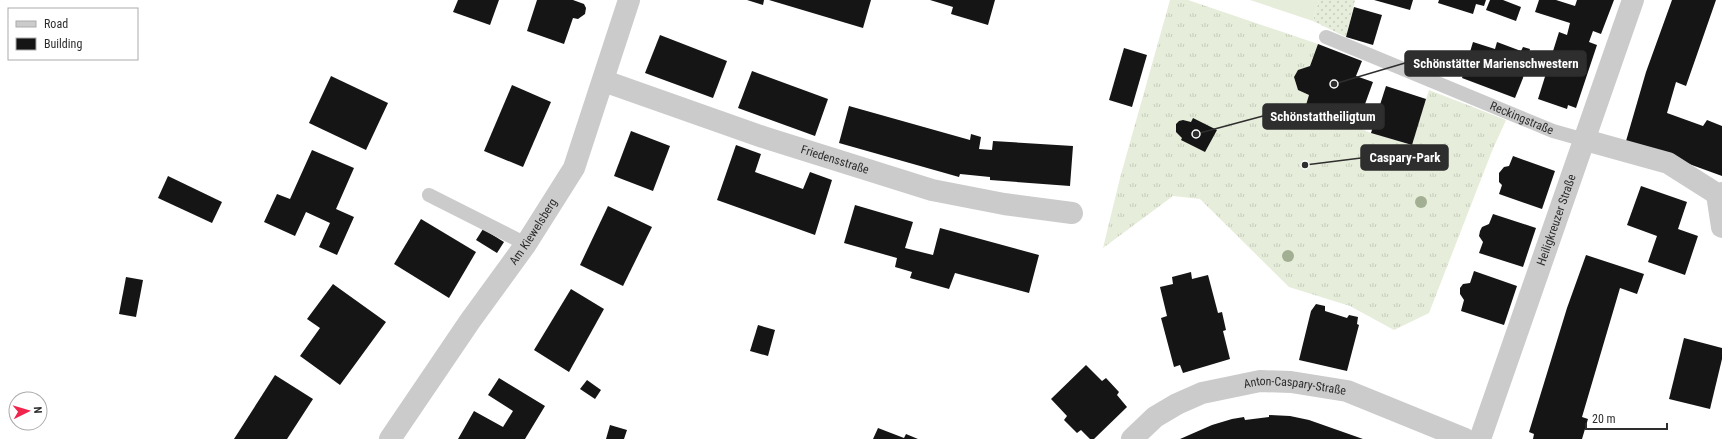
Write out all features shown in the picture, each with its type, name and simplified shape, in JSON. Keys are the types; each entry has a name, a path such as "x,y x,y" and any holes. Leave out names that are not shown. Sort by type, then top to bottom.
{"street":[{"name":"Am Kiewelsberg","path":"390,439 470,321 526,244 574,168 604,81 629,0"},
{"name":"Heiligkreuzer Straße","path":"1480,439 1633,0"},
{"name":"Friedensstraße","path":"604,81 763,137 932,190 1004,204 1072,213"},
{"name":"Reckingstraße","path":"1585,140 1668,163 1719,194 1722,227"},
{"name":"Anton-Caspary-Straße","path":"1132,439 1155,417 1177,404 1202,393 1260,381 1291,382 1346,392 1465,439"}],"lane":[{"name":"Reckingstraße","path":"1326,37 1553,131 1585,140"},
{"path":"429,195 526,244"}],"green space":[{"path":"1170,0 1188,0 1318,44 1310,66 1299,70 1294,77 1298,90 1309,95 1307,105 1313,107 1310,117 1327,122 1330,116 1371,133 1411,145 1429,90 1506,120 1492,151 1429,313 1394,330 1350,306 1289,287 1200,199 1173,196 1103,248 1120,178"},
{"path":"1250,0 1319,0 1313,21"},
{"path":"1319,0 1355,0 1346,37 1313,21"}],"building":[{"path":"458,0 499,0 490,25 453,12"},
{"path":"537,0 573,0 584,4 586,8 585,14 578,19 573,18 564,44 527,31"},
{"path":"747,0 764,0 763,5"},
{"path":"769,0 871,0 863,28"},
{"path":"930,0 995,0 988,25 951,14 953,7"},
{"path":"1374,0 1413,0 1410,10"},
{"path":"1439,0 1486,0 1484,6 1476,4 1473,14 1438,3"},
{"path":"1490,0 1503,0 1521,7 1516,21 1486,10"},
{"path":"1539,0 1556,0 1575,6 1577,0 1614,0 1601,34 1593,31 1589,42 1597,45 1576,108 1568,105 1567,109 1538,99 1559,32 1567,35 1570,23 1535,12"},
{"path":"1672,0 1716,0 1686,86 1676,82 1667,113 1703,126 1707,120 1722,126 1722,176 1626,141 1646,72"},
{"path":"1354,7 1382,15 1373,45 1346,37"},
{"path":"660,35 727,61 713,98 645,73"},
{"path":"1473,42 1495,49 1497,42 1521,51 1523,47 1530,49 1523,78 1515,98 1462,78"},
{"path":"1318,44 1362,61 1356,76 1373,82 1360,118 1341,111 1338,119 1330,116 1327,122 1310,116 1313,107 1306,105 1309,95 1298,90 1294,77 1298,70 1310,66"},
{"path":"1124,48 1147,55 1132,107 1109,100"},
{"path":"752,71 828,99 815,136 738,108"},
{"path":"331,76 388,103 366,150 309,123"},
{"path":"512,85 551,102 523,167 484,151"},
{"path":"1386,86 1426,99 1412,145 1371,133"},
{"path":"849,106 970,140 971,134 981,137 979,149 992,150 993,141 1073,146 1070,186 990,180 990,177 960,174 959,177 839,143"},
{"path":"1193,118 1217,130 1205,152 1181,140 1182,138 1176,132 1176,124 1179,121 1183,120 1191,122"},
{"path":"631,131 670,146 653,191 614,176"},
{"path":"736,145 761,154 755,172 803,189 810,172 832,180 815,235 717,200"},
{"path":"312,150 354,168 336,209 354,217 337,255 319,247 330,223 306,212 295,236 264,222 277,194 290,199"},
{"path":"1513,156 1555,171 1542,209 1499,194 1502,185 1499,182 1499,173 1504,167 1509,166"},
{"path":"168,176 222,202 212,223 158,198"},
{"path":"1641,186 1687,202 1678,229 1698,236 1685,275 1648,262 1657,236 1627,225"},
{"path":"855,205 913,222 905,248 933,255 940,228 1039,255 1029,293 955,273 949,289 910,278 912,272 895,267 897,258 844,243"},
{"path":"608,206 652,227 623,286 580,265"},
{"path":"1493,214 1536,228 1523,267 1479,253 1483,242 1479,236 1480,231 1482,227 1489,224"},
{"path":"421,219 476,252 449,298 394,264"},
{"path":"483,229 504,242 497,253 476,240"},
{"path":"1586,255 1644,274 1637,294 1620,288 1582,417 1588,419 1582,439 1533,439 1534,434 1529,432 1567,308"},
{"path":"1474,271 1517,286 1504,325 1461,311 1464,300 1460,294 1460,288 1463,284 1470,283"},
{"path":"1191,272 1192,279 1208,275 1218,313 1222,312 1226,330 1223,331 1230,359 1183,373 1180,365 1174,367 1161,318 1167,316 1160,287 1173,284 1172,277"},
{"path":"126,277 143,280 136,317 119,314"},
{"path":"333,284 386,322 340,385 300,356 320,328 307,319"},
{"path":"571,289 604,309 569,372 534,350"},
{"path":"1316,304 1325,306 1325,311 1347,318 1349,315 1358,317 1357,324 1359,325 1347,371 1299,360 1311,311"},
{"path":"758,325 775,330 768,356 750,351"},
{"path":"1684,338 1722,348 1722,359 1710,409 1669,399"},
{"path":"1086,365 1102,381 1106,378 1119,392 1117,395 1127,407 1094,439 1090,439 1081,430 1077,433 1064,420 1067,416 1051,399"},
{"path":"275,375 313,399 287,439 234,439"},
{"path":"499,378 545,406 525,439 458,439 474,411 503,427 513,411 488,395"},
{"path":"587,380 601,390 595,399 580,389"},
{"path":"1269,415 1290,416 1309,420 1363,439 1180,439 1212,425 1232,419 1244,417 1245,420 1269,417"},
{"path":"610,425 627,430 624,439 606,439"},
{"path":"878,428 904,438 906,434 918,439 873,439"}],"place":[{"name":"Schönstätter Marienschwestern","path":"1334,84"},
{"name":"Schönstattheiligtum","path":"1196,134"},
{"name":"Caspary-Park","path":"1305,165"}]}
